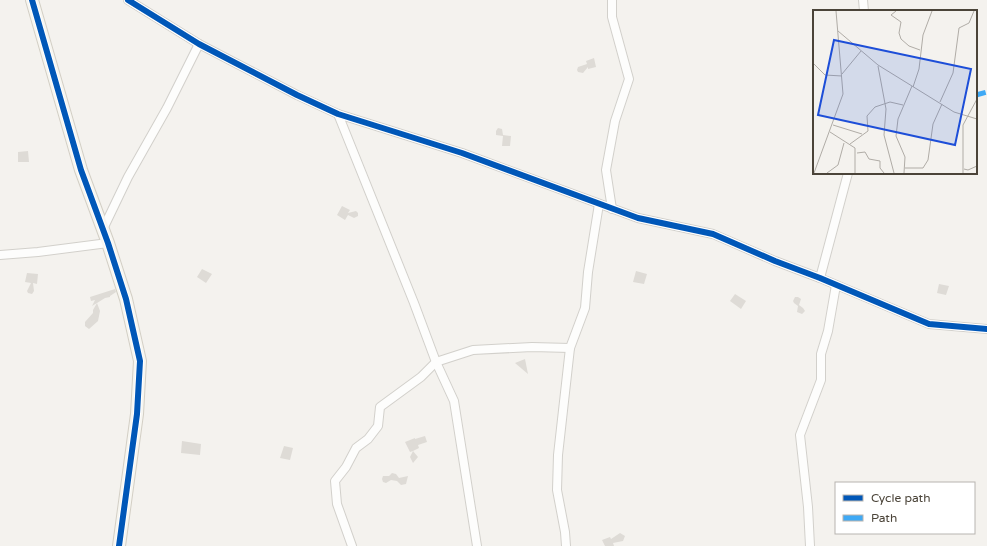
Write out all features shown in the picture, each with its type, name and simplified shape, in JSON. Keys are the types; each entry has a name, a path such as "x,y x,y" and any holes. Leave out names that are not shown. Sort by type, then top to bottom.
{"street":[{"path":"32,0 81,170 108,243 126,299 140,361 137,414 119,546"},
{"path":"128,0 199,44 297,95 338,114 462,153 638,218 713,234 929,324 987,329"},
{"path":"612,0 612,17 629,79 615,121 606,170 612,209"},
{"path":"863,0 864,10"},
{"path":"103,230 128,176 167,108 199,44"},
{"path":"338,114 414,303 436,362 454,401 477,546"},
{"path":"820,278 848,174"},
{"path":"566,546 565,532 557,490 558,455 570,348 586,308 588,272 599,204"},
{"path":"0,255 38,252 108,243"},
{"path":"810,546 808,507 800,435 821,380 821,354 828,331 836,285"},
{"path":"352,546 337,504 335,481 346,467 356,448 368,439 378,426 380,407 421,378 436,362 473,350 532,347 570,348"}],"building":[{"path":"594,58 596,67 588,69 588,67 583,73 578,72 578,67 587,64 586,61"},
{"path":"498,128 502,129 503,135 511,136 510,146 502,146 503,136 496,135"},
{"path":"28,151 29,162 18,162 18,152"},
{"path":"342,206 350,210 348,213 356,211 358,216 354,218 348,215 345,220 337,215"},
{"path":"202,269 212,274 206,283 197,277"},
{"path":"636,271 647,274 644,284 633,282"},
{"path":"27,273 38,274 37,284 33,283 34,291 32,294 28,293 27,291 31,283 25,282"},
{"path":"939,284 949,286 946,295 937,293"},
{"path":"115,289 116,292 110,297 105,298 92,306 95,300 91,301 90,297"},
{"path":"735,294 746,301 741,309 730,301"},
{"path":"795,297 801,299 799,305 805,311 802,314 797,312 798,306 793,301"},
{"path":"97,303 100,311 98,321 89,329 85,326 85,322 93,313"},
{"path":"525,359 528,374 515,363"},
{"path":"425,436 427,442 418,445 419,448 410,452 405,442"},
{"path":"182,441 201,444 200,455 181,453"},
{"path":"284,446 293,448 290,460 280,458"},
{"path":"413,451 418,457 413,463 410,457"},
{"path":"392,473 396,474 399,478 408,476 406,484 401,485 397,481 391,480 386,483 383,482 383,476 389,476"},
{"path":"620,533 625,536 623,541 613,543 614,546 605,546 602,540 610,537 611,539"}],"marked path":[{"path":"977,95 987,92"}],"cycle path":[{"path":"32,0 81,170 108,243 126,299 140,361 137,414 119,546"},
{"path":"128,0 199,44 297,95 338,114 462,153 638,218 713,234 929,324 987,329"}]}
